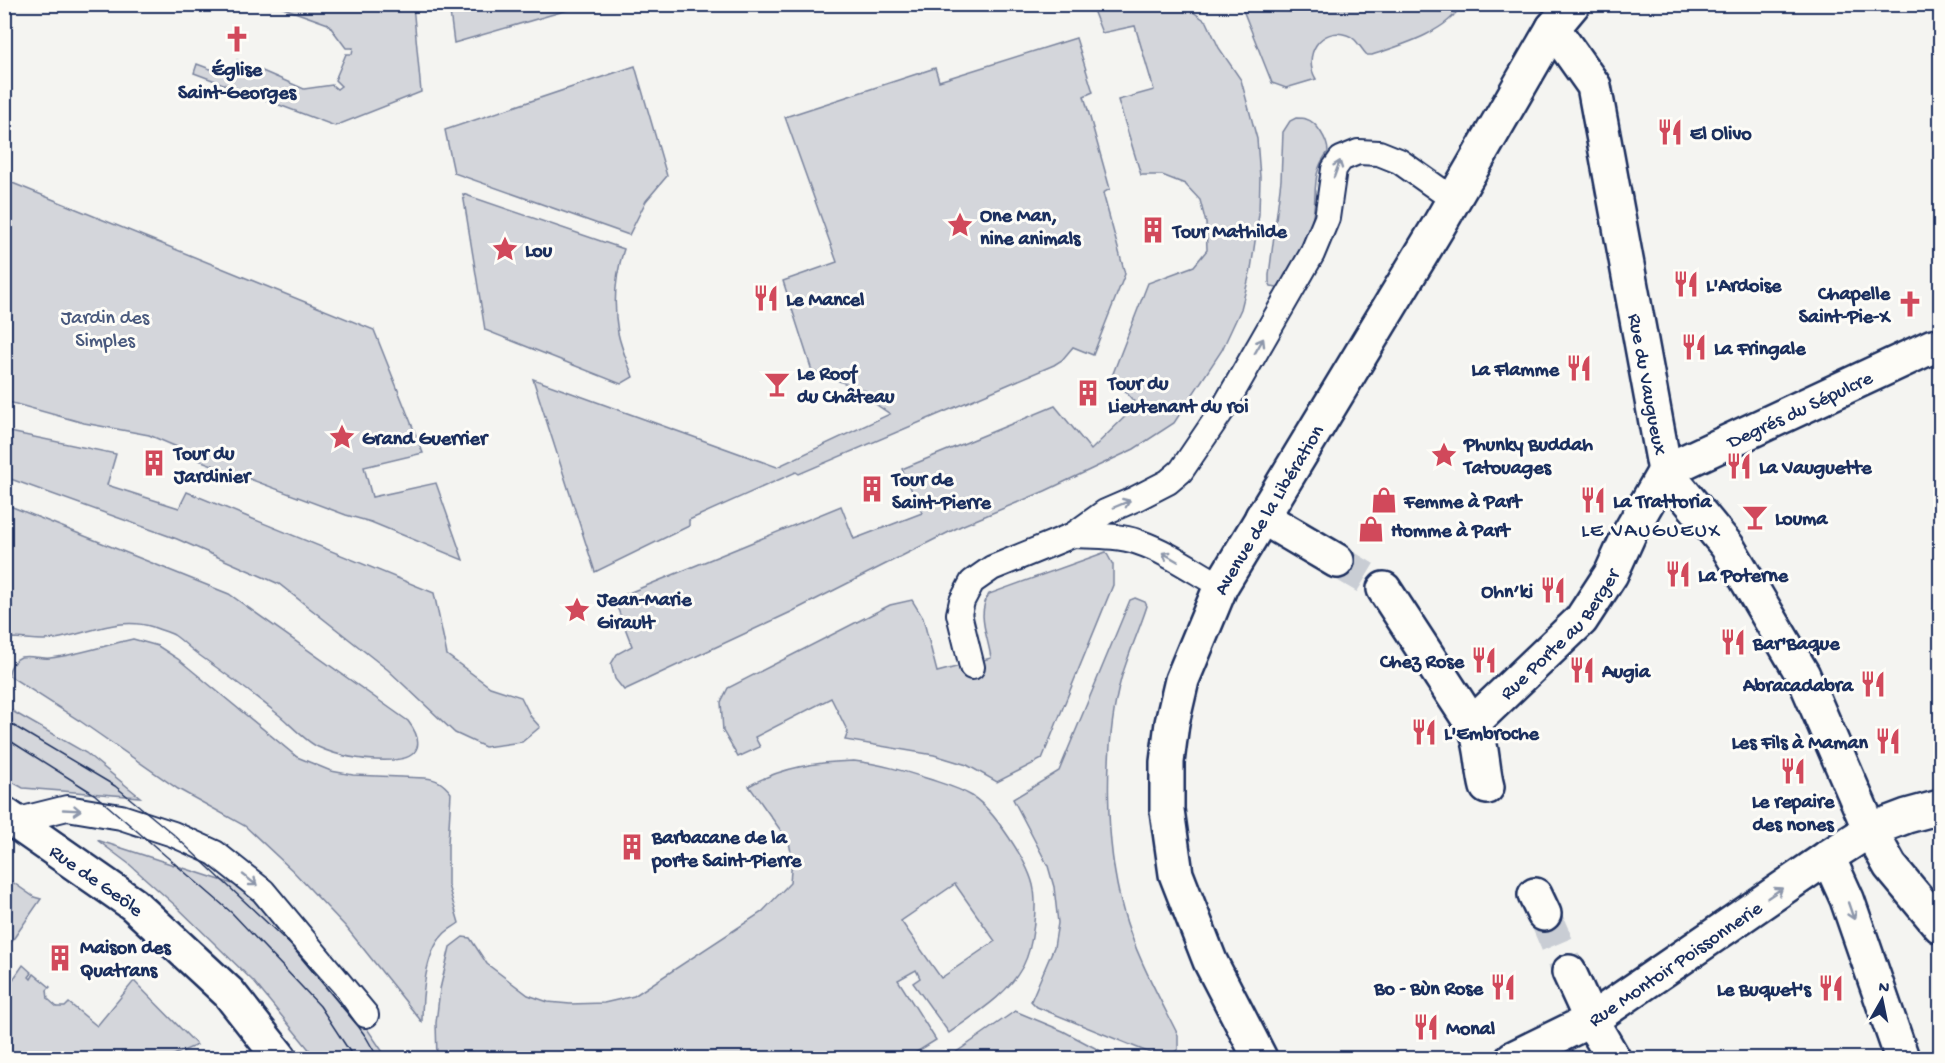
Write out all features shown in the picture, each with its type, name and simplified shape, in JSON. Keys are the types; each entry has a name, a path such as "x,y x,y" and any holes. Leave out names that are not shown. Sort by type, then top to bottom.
{"street":[{"name":"Avenue de la Libération","path":"1260,1059 1210,962 1176,874 1167,810 1167,762 1172,723 1182,680 1221,586 1454,200 1561,12"},
{"name":"Rue du Vaugueux","path":"1561,12 1594,86 1665,471 1726,546 1803,675 1870,830 1890,866 1941,926"},
{"name":"Degrés du Sépulcre","path":"1665,471 1933,346"},
{"name":"Rue Porte au Berger","path":"1472,724 1581,620 1611,574 1630,532 1665,471"},
{"path":"1262,517 1337,561"},
{"path":"1384,589 1472,724 1480,742 1487,788"},
{"name":"Rue Montoir Poissonnerie","path":"1513,1059 1591,1020 1870,830 1907,816 1941,807"},
{"name":"Rue de Geôle","path":"10,818 133,903 229,993 280,1059"},
{"path":"1828,857 1847,899 1902,1059"},
{"path":"1569,972 1591,1020 1613,1059"}],"lane":[{"path":"972,668 959,614 962,601 972,582 992,568 1072,535 1105,512 1168,482 1181,471 1223,410 1312,254 1327,218 1334,169 1341,159 1358,152 1379,153 1399,161 1454,200"},
{"path":"1072,535 1136,541 1161,551 1221,586"},
{"path":"10,818 67,808 121,817 173,834 215,853 263,891 366,1015"}],"green space":[{"path":"449,4 585,4 585,5 454,43"},
{"path":"275,5 413,5 421,92 335,126 194,73 197,64 229,76 237,60 304,89 332,85 337,89 341,86 335,80 346,54 352,54 353,48 346,48 328,24"},
{"path":"1091,5 1186,5 1207,22 1219,48 1241,80 1257,139 1260,177 1259,214 1251,269 1241,309 1222,350 1174,423 1134,449 1045,491 961,526 791,612 624,690 615,679 611,664 617,654 632,646 614,599 841,506 854,539 922,513 902,469 1055,406 1091,450 1137,405 1112,376 1148,283 1194,266 1207,250 1206,223 1200,200 1185,184 1162,175 1141,175 1118,100 1154,90 1135,26 1102,33"},
{"path":"1241,5 1461,5 1455,15 1422,37 1372,55 1367,55 1350,36 1337,33 1329,35 1316,45 1313,53 1312,70 1316,79 1286,88 1272,83"},
{"path":"1076,38 1093,92 1084,96 1110,189 1103,193 1125,274 1093,355 1073,347 1062,360 1054,365 799,474 796,472 689,520 689,526 595,572 533,379 777,467 890,414 871,401 866,391 812,371 783,281 837,262 785,117 935,68 939,81"},
{"path":"635,66 667,176 646,201 629,235 454,173 445,130"},
{"path":"1296,118 1310,121 1318,128 1328,152 1318,170 1313,218 1308,235 1284,283 1277,287 1271,286 1269,275 1281,180 1283,132 1290,121"},
{"name":"Jardin des Simples","path":"5,180 374,330 423,453 364,467 372,497 436,483 463,560 371,522 346,515 183,454 184,450 149,435 84,423 5,401"},
{"path":"463,194 624,249 617,280 616,322 619,339 633,377 621,384 485,330"},
{"path":"5,431 116,454 107,485 179,508 187,492 434,593 447,655 490,687 521,697 531,717 540,727 522,742 485,747 455,733 388,670 279,584 177,539 5,477"},
{"path":"5,504 229,594 408,721 418,742 417,748 402,759 373,760 345,756 318,747 177,637 153,627 140,624 116,625 50,640 10,638 5,640"},
{"path":"1106,552 1113,565 1113,585 1042,759 997,782 967,765 934,755 845,740 848,732 831,698 755,737 760,747 738,757 723,731 721,702 728,688 890,605 912,600 923,618 937,672 991,658 983,617 983,609 989,594"},
{"path":"1135,598 1145,602 1147,606 1121,679 1115,705 1109,764 1110,826 1117,884 1128,926 1147,974 1178,1035 1178,1049 1170,1056 1155,1055 1037,1007 1031,1001 1054,947 1058,923 1054,887 1048,866 1013,799 1059,771 1130,600"},
{"path":"133,639 158,646 178,659 297,757 331,771 353,775 433,779 451,793 448,885 459,923 443,935 432,953 424,988 422,1022 346,927 293,871 245,826 178,789 80,721 8,675 12,664 21,657 60,657"},
{"path":"5,707 86,753 140,797 23,788 5,778"},
{"path":"854,761 892,768 957,788 972,796 990,812 1017,850 1033,885 1035,915 1032,938 1027,958 1016,977 980,1011 949,1033 913,983 920,978 916,970 898,980 936,1040 907,1058 437,1058 436,1023 440,989 450,947 463,937 470,938 487,964 528,995 548,1002 604,1003 634,996 762,912 790,883 792,858 789,842 749,786 787,770 813,764","holes":["955,884 995,941 941,978 901,921"]},
{"path":"97,840 248,889 353,1008 387,1058 316,1058 254,982 176,906 129,864"},
{"path":"5,877 34,897 41,899 5,951"},
{"path":"23,965 32,973 29,977 31,979 34,974 50,987 47,990 48,999 57,1007 65,1007 69,1003 97,1026 134,981 197,1045 167,1058 5,1058 5,991"},
{"path":"1015,1011 1063,1031 1114,1058 948,1058"}],"tunnel":[{"path":"1337,561 1384,589"},
{"path":"1544,914 1569,972"}],"tram line":[{"path":"4,720 115,786 173,834 295,949 335,994 378,1058"},
{"path":"4,737 94,794 232,913 320,1006 354,1058"}],"place":[{"name":"Église Saint-Georges","path":"237,39"},
{"name":"El Olivo","path":"1670,132"},
{"name":"One Man, nine animals","path":"960,225"},
{"name":"Tour Mathilde","path":"1153,230"},
{"name":"Lou","path":"505,249"},
{"name":"L'Ardoise","path":"1686,284"},
{"name":"Le Mancel","path":"766,298"},
{"name":"Chapelle Saint-Pie-X","path":"1910,304"},
{"name":"La Fringale","path":"1694,347"},
{"name":"La Flamme","path":"1579,368"},
{"name":"Le Roof du Château","path":"777,384"},
{"name":"Tour du Lieutenant du roi","path":"1088,393"},
{"name":"Grand Guerrier","path":"342,437"},
{"name":"Phunky Buddah Tatouages","path":"1444,455"},
{"name":"Tour du Jardinier","path":"154,463"},
{"name":"La Vauguette","path":"1739,466"},
{"name":"Tour de Saint-Pierre","path":"872,489"},
{"name":"Femme à Part","path":"1384,500"},
{"name":"La Trattoria","path":"1593,500"},
{"name":"Louma","path":"1755,517"},
{"name":"Homme à Part","path":"1371,529"},
{"name":"La Poterne","path":"1678,574"},
{"name":"Ohn’ki","path":"1553,590"},
{"name":"Jean-Marie Girault","path":"577,610"},
{"name":"Bar'Baque","path":"1733,642"},
{"name":"Chez Rose","path":"1484,660"},
{"name":"Augia","path":"1582,670"},
{"name":"Abracadabra","path":"1873,684"},
{"name":"L'Embroche","path":"1424,732"},
{"name":"Les Fils à Maman","path":"1888,741"},
{"name":"Le repaire des nones","path":"1793,771"},
{"name":"Barbacane de la porte Saint-Pierre","path":"632,847"},
{"name":"Maison des Quatrans","path":"60,958"},
{"name":"Bo - Bùn Rose","path":"1503,987"},
{"name":"Le Buquet's","path":"1831,988"},
{"name":"Monal","path":"1426,1027"}],"district":[{"name":"LE VAUGUEUX","path":"1651,529"}]}
